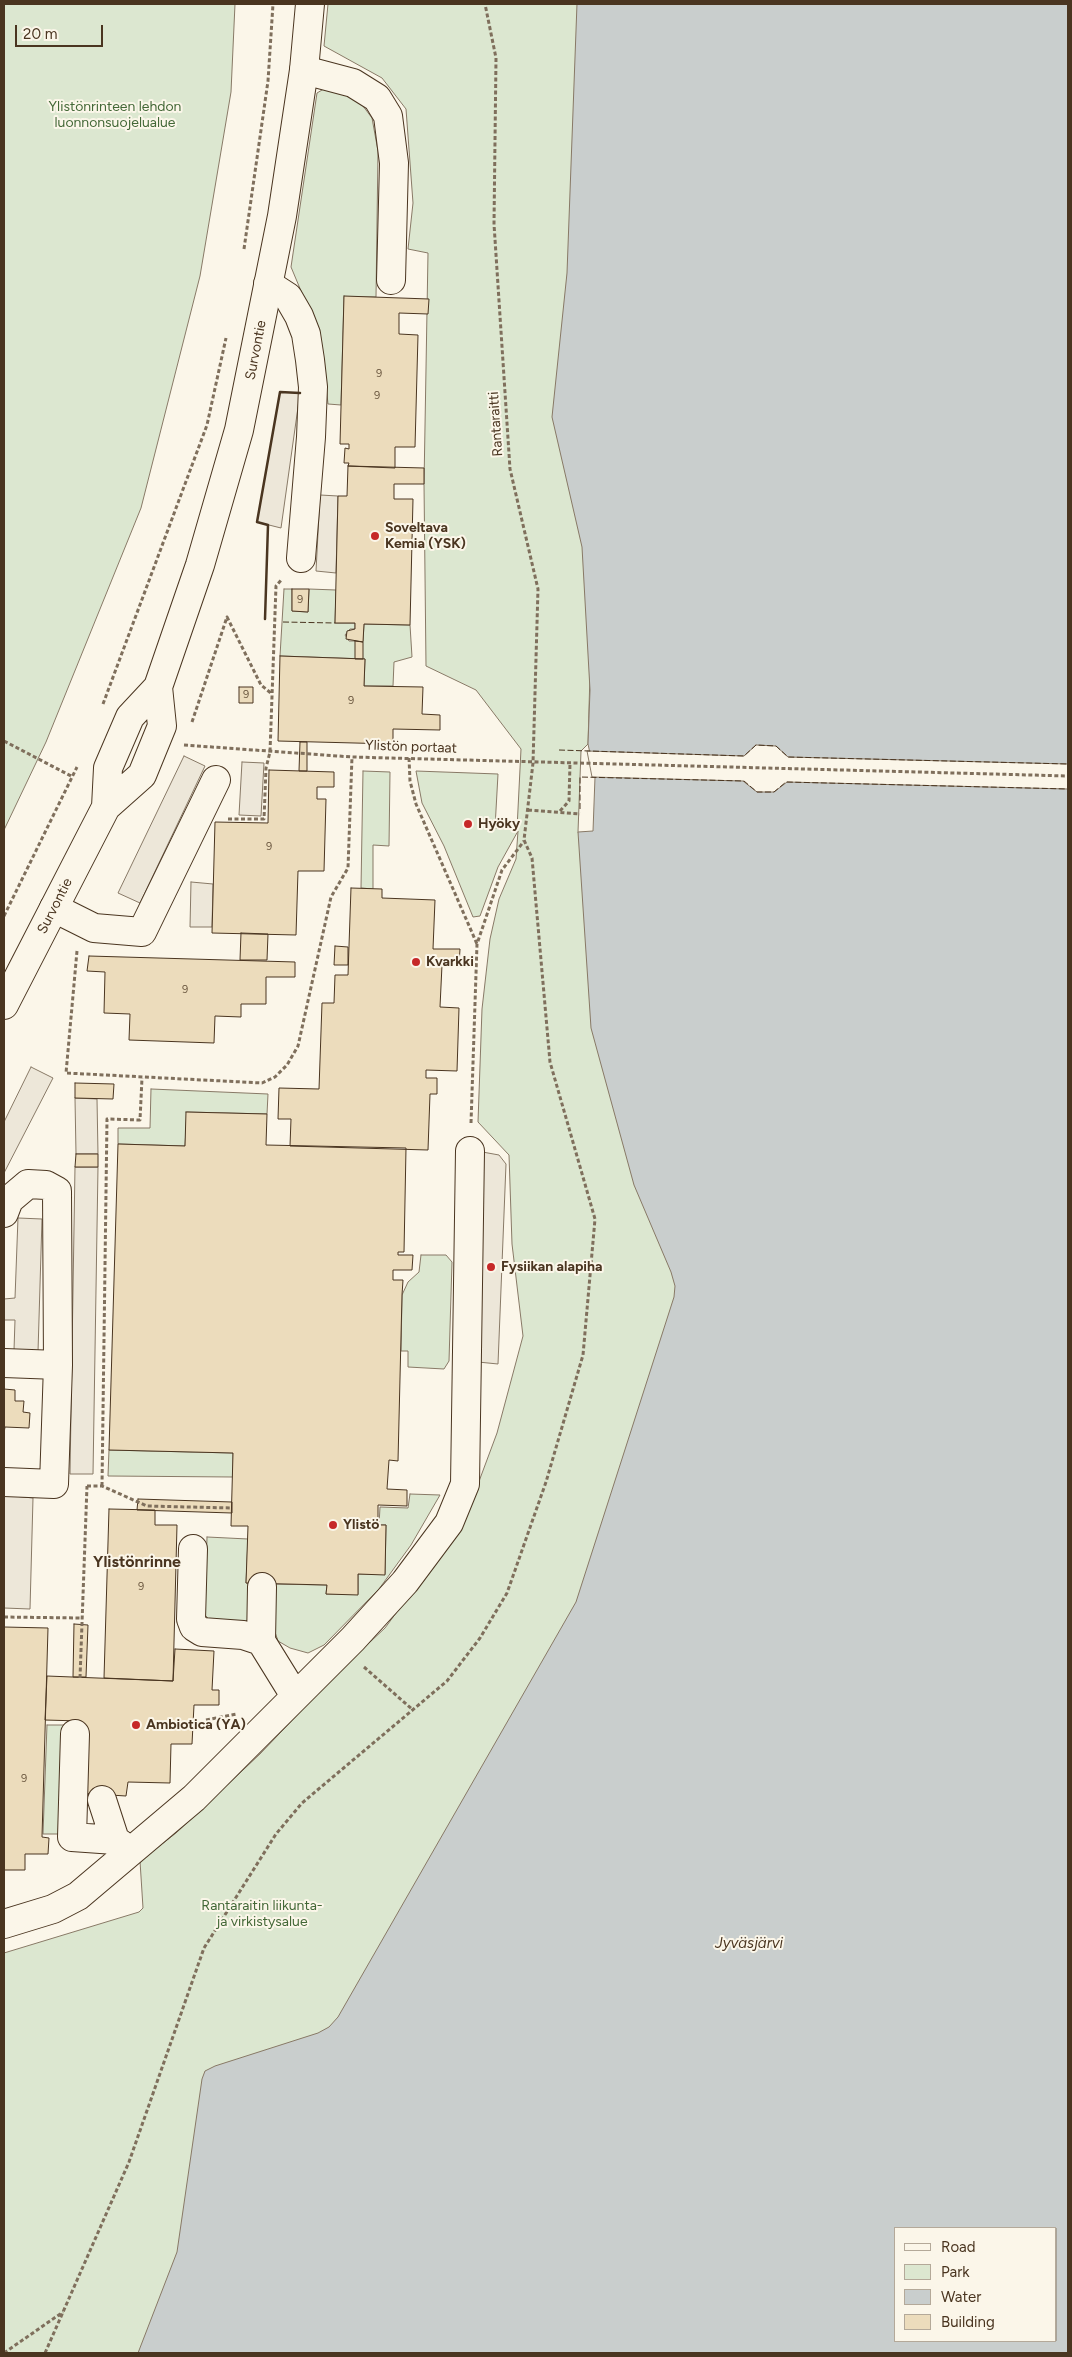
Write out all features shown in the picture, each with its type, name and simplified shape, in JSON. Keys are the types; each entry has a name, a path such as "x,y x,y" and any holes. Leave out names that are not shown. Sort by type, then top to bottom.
{"main road":[{"name":"Survontie","path":"4,1005 106,807 142,775 154,748 162,718 158,687 200,565 239,430 282,216 304,70 310,4"},
{"path":"304,70 352,83 377,98 388,116 394,163 392,280"},
{"path":"268,284 288,297 299,316 306,334 310,360 313,387 311,437 301,558"},
{"path":"54,908 94,928 142,932 216,780"},
{"path":"4,1924 53,1909 78,1896 123,1846 194,1798 343,1648 405,1582 449,1523 465,1484 470,1151"},
{"path":"4,1213 8,1200 28,1184 46,1185 57,1191 58,1365 54,1484 4,1482"},
{"path":"4,1363 58,1365"},
{"path":"193,1549 191,1619 194,1627 202,1632 244,1635 261,1641"},
{"path":"262,1587 261,1641 295,1696"},
{"path":"75,1734 72,1837 123,1846"},
{"path":"102,1800 123,1846"}],"path":[{"path":"243,256 268,80 272,4"},
{"name":"Rantaraitti","path":"477,944 502,870 524,840 533,763 538,588 510,469 494,224 496,58 484,4"},
{"path":"100,710 207,425 227,331"},
{"path":"223,822 223,819 264,819 266,768 270,752 276,586"},
{"path":"190,729 227,617 261,685 272,694"},
{"name":"Ylistön portaat","path":"189,737 189,745 352,757 1068,776"},
{"path":"4,741 73,777"},
{"path":"82,921 77,951 66,1074 262,1083 275,1078 287,1065 298,1046 331,897 348,868 352,757"},
{"path":"410,758 410,781 416,804 477,944 470,1151"},
{"path":"4,916 80,762"},
{"path":"560,811 570,801 570,763"},
{"path":"528,810 580,814"},
{"path":"102,1486 107,1120 140,1120 142,1078"},
{"path":"54,1484 102,1486 147,1508 232,1508"},
{"path":"80,1678 87,1486"},
{"path":"4,1617 82,1618"},
{"path":"343,1648 413,1710"},
{"path":"4,2353 64,2311"}],"green space":[{"name":"Ylistönrinteen lehdon luonnonsuojelualue","path":"4,4 235,4 231,92 200,276 141,508 46,742 4,830"},
{"name":"Rantaraitin liikunta- ja virkistysalue","path":"328,4 609,4 588,744 581,751 578,832 753,1310 183,2353 4,2353 4,1953 139,1912 143,1908 140,1861 176,1833 260,1754 338,1672 385,1628 436,1559 478,1484 497,1433 523,1336 512,1244 509,1155 478,1122 482,1009 490,939 499,899 516,859 518,831 498,867 480,916 473,917 444,846 422,803 416,771 498,774 495,828 517,829 521,749 476,690 426,666 424,484 428,253 408,249 413,203 406,109 382,78 324,46"},
{"path":"327,87 347,94 360,102 372,118 378,151 376,297 344,297 341,405 328,404 324,366 314,322 291,267 317,93"},
{"path":"284,589 292,589 292,611 308,612 309,589 336,590 335,623 355,623 355,629 350,629 345,635 349,641 363,641 364,624 410,625 412,657 394,662 393,686 364,686 365,659 280,656"},
{"path":"363,771 390,772 389,846 373,845 373,889 361,888"},
{"path":"151,1089 268,1094 267,1114 187,1112 185,1146 118,1144 118,1128 150,1128"},
{"path":"421,1255 446,1255 452,1262 449,1361 444,1369 408,1367 408,1351 401,1351 402,1295 408,1282 419,1272"},
{"path":"109,1450 233,1453 233,1477 108,1476"},
{"path":"410,1494 440,1495 411,1545 379,1589 324,1645 308,1653 290,1648 278,1641 270,1617 272,1584 327,1585 326,1594 358,1594 358,1574 385,1574 386,1525 379,1525 380,1507 408,1508"},
{"path":"207,1537 248,1539 246,1583 252,1583 251,1617 245,1622 211,1621 205,1615"},
{"path":"47,1725 69,1725 67,1834 43,1834"}],"shaded area":[{"path":"280,392 300,393 281,528 257,522"},
{"path":"320,495 338,496 336,573 316,571"},
{"path":"184,756 205,766 140,903 118,893"},
{"path":"242,762 264,763 261,816 239,815"},
{"path":"191,882 213,884 212,927 190,927"},
{"path":"31,1067 53,1078 4,1173 4,1122"},
{"path":"75,1098 97,1099 98,1154 76,1154"},
{"name":"Fysiikan alapiha","path":"477,1151 499,1155 506,1164 498,1364 478,1362"},
{"path":"75,1167 98,1167 93,1474 70,1474"},
{"path":"18,1218 42,1219 38,1352 14,1350 15,1320 4,1320 4,1299 15,1298"},
{"path":"4,1495 33,1498 30,1609 4,1608"}],"water":[{"name":"Jyväsjärvi","path":"577,4 1068,4 1068,2353 138,2353 177,2252 202,2079 205,2071 215,2066 318,2033 329,2027 338,2017 576,1602 674,1297 675,1286 671,1272 634,1185 591,1028 578,832 593,831 595,777 588,744 590,690 582,547 552,417 567,273"}],"pier":[{"path":"756,745 776,746 788,757 1068,764 1068,789 787,782 774,792 757,792 743,781 592,777 587,751 744,756"}],"building":[{"path":"344,296 429,299 428,314 399,313 399,334 418,335 415,447 395,447 395,468 348,466 349,463 344,463 345,448 349,449 349,444 340,444"},
{"name":"Soveltava Kemia (YSK)","path":"348,466 424,468 424,484 394,484 394,499 413,499 410,625 364,624 363,642 346,639 347,631 355,629 355,623 335,623 338,496 347,496"},
{"path":"292,589 309,589 308,612 292,611"},
{"path":"355,641 363,642 363,659 355,659"},
{"path":"280,656 365,659 364,686 423,687 422,714 440,715 440,730 393,729 393,744 278,741"},
{"path":"239,687 253,687 253,703 239,703"},
{"path":"300,742 307,742 307,771 299,771"},
{"path":"269,770 334,772 334,787 317,787 317,799 326,799 324,871 298,871 296,935 212,933 215,822 268,823"},
{"path":"351,888 382,889 382,898 435,900 433,949 460,949 459,965 442,965 440,1007 459,1008 457,1071 426,1070 426,1078 437,1078 437,1094 430,1094 428,1150 290,1146 291,1119 278,1119 279,1088 319,1089 322,1003 334,1003 335,975 348,975"},
{"path":"241,933 268,934 267,960 240,960"},
{"path":"335,946 348,947 348,965 334,965"},
{"path":"89,956 295,962 295,977 266,977 266,1004 241,1004 241,1017 215,1016 214,1043 129,1040 130,1014 104,1013 105,972 87,971"},
{"path":"75,1083 114,1084 113,1099 75,1098"},
{"path":"186,1112 267,1114 266,1145 406,1148 404,1252 398,1252 398,1255 413,1255 412,1270 393,1270 393,1280 403,1280 398,1461 389,1460 387,1489 407,1490 407,1506 378,1505 378,1525 386,1525 385,1575 358,1574 358,1595 326,1594 327,1585 246,1583 248,1526 231,1526 233,1453 109,1450 118,1144 185,1146"},
{"path":"76,1154 98,1154 98,1167 75,1167"},
{"path":"4,1389 15,1390 15,1401 24,1401 23,1412 30,1413 29,1428 5,1427 4,1433"},
{"path":"138,1499 232,1502 232,1513 137,1510"},
{"path":"109,1509 155,1510 155,1525 177,1525 173,1681 104,1678"},
{"path":"74,1624 88,1625 86,1677 73,1677"},
{"path":"4,1627 48,1628 42,1837 49,1838 48,1854 25,1854 25,1870 4,1870"},
{"name":"Ambiotica (YA)","path":"175,1649 214,1651 212,1690 219,1690 219,1705 194,1705 192,1744 171,1744 170,1783 128,1782 126,1796 79,1793 80,1721 45,1720 47,1676 173,1681"}],"fence":[{"path":"283,622 335,623"},
{"path":"559,750 744,756 756,745 776,746 788,757 1068,764"},
{"path":"580,809 580,777 744,781 757,792 774,792 786,782 1068,789"}],"wall":[{"path":"265,619 268,525 257,522 280,392 300,393"}],"place":[{"name":"Soveltava Kemia (YSK)","path":"375,536"},
{"name":"Hyöky","path":"468,824"},
{"name":"Kvarkki","path":"416,962"},
{"name":"Fysiikan alapiha","path":"491,1267"},
{"name":"Ylistö","path":"333,1525"},
{"name":"Ambiotica (YA)","path":"136,1725"}],"district":[{"name":"Ylistönrinne","path":"137,1562"}]}
